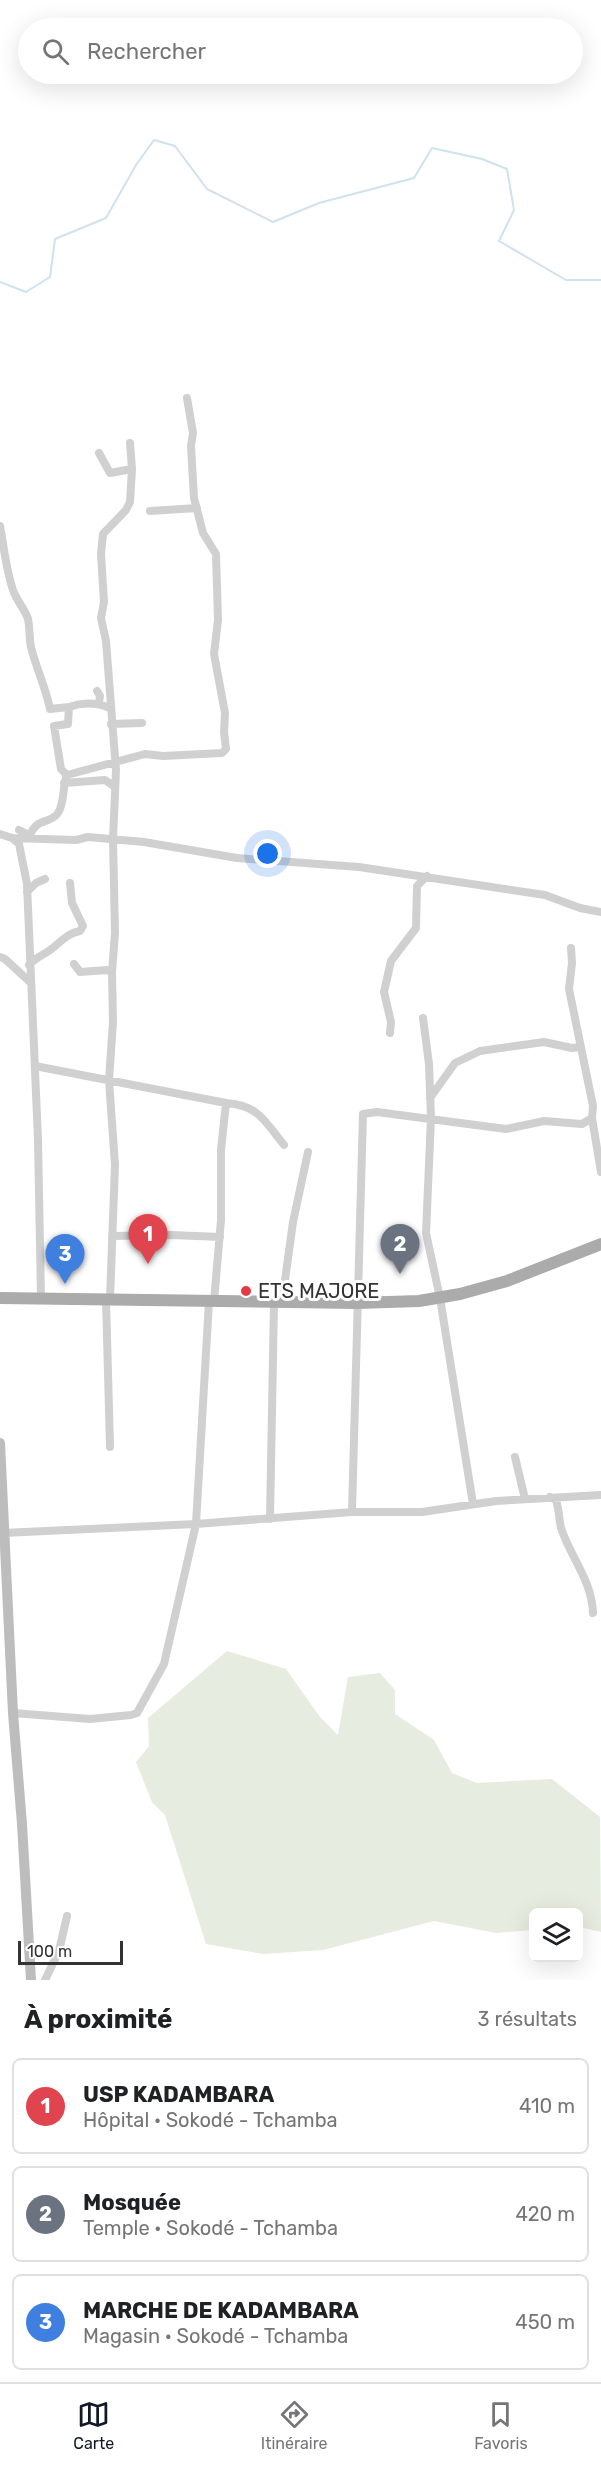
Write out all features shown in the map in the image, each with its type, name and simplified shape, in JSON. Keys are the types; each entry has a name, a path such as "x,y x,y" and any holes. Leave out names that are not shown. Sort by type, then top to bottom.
{"main road":[{"path":"0,1298 396,1303 440,1298 507,1281 601,1244"},
{"path":"0,1443 13,1713 31,1980"}],"street":[{"path":"65,779 115,761 146,754 163,756 222,753 226,749 225,713 214,654 218,621 216,554 203,533 194,498 191,452 193,433 187,398"},
{"path":"110,1447 108,1299 115,1165 110,1080 114,1022 112,972 115,933 113,839 115,761 110,708 112,697 101,618 104,602 101,554 104,534 126,510 130,502 132,469 130,443"},
{"path":"102,452 110,473 132,469"},
{"path":"150,511 197,508"},
{"path":"0,526 12,589 19,606 28,616 31,648 50,709 61,769 65,779 64,797 59,812 53,819 37,825 28,838"},
{"path":"97,691 100,696 99,704"},
{"path":"50,709 80,703 99,704 110,708"},
{"path":"54,726 68,724 69,707"},
{"path":"111,724 142,723"},
{"path":"65,779 105,780 115,787"},
{"path":"18,830 25,833 28,838"},
{"path":"0,834 12,838 76,840 88,837 144,842 237,858 323,864 427,876 453,883 545,895 580,908 601,912"},
{"path":"12,838 19,844 21,850 27,892 35,1066 41,1298"},
{"path":"390,1033 391,1022 384,992 391,961 416,928 417,886 427,876"},
{"path":"27,892 45,879"},
{"path":"29,964 35,957 48,952 71,932 80,931 82,926 72,903 70,883"},
{"path":"106,904 115,898"},
{"path":"107,926 115,933"},
{"path":"571,948 569,989 593,1106 592,1118 601,1172"},
{"path":"0,957 30,982"},
{"path":"74,964 80,972 107,969 112,972"},
{"path":"423,1018 431,1118 426,1233 440,1298 473,1504"},
{"path":"430,1098 455,1063 480,1051 544,1042 572,1048 580,1047"},
{"path":"35,1066 249,1107 261,1115 284,1145"},
{"path":"13,1713 90,1719 137,1713 164,1664 196,1524 212,1301 220,1237 221,1150 226,1103"},
{"path":"352,1512 363,1114 376,1112 506,1129 544,1121 582,1124 592,1118"},
{"path":"270,1519 278,1302 308,1152"},
{"path":"111,1236 172,1234 220,1237"},
{"path":"515,1457 525,1499"},
{"path":"3,1533 196,1524 352,1512 422,1512 525,1499 601,1495"},
{"path":"550,1497 556,1500 561,1528 586,1579 593,1600 593,1613"},
{"path":"45,1980 59,1951 68,1916"}],"shaded area":[{"path":"227,1651 286,1669 320,1717 338,1735 348,1677 380,1673 395,1690 395,1714 434,1740 452,1773 477,1783 552,1779 600,1817 601,1932 583,1928 583,1908 529,1908 529,1930 496,1933 434,1921 323,1950 263,1954 206,1944 165,1815 152,1802 136,1762 149,1746 148,1718"}],"waterway":[{"path":"0,282 26,292 50,277 55,239 106,218 136,165 154,140 175,146 207,189 273,222 319,203 414,178 432,148 482,159 507,169 514,210 499,241 566,280 601,280"}],"place":[{"name":"USP KADAMBARA","path":"148,1264"},
{"name":"Mosquée","path":"400,1274"},
{"name":"MARCHE DE KADAMBARA","path":"65,1284"},
{"name":"ETS MAJORE","path":"246,1291"}]}
